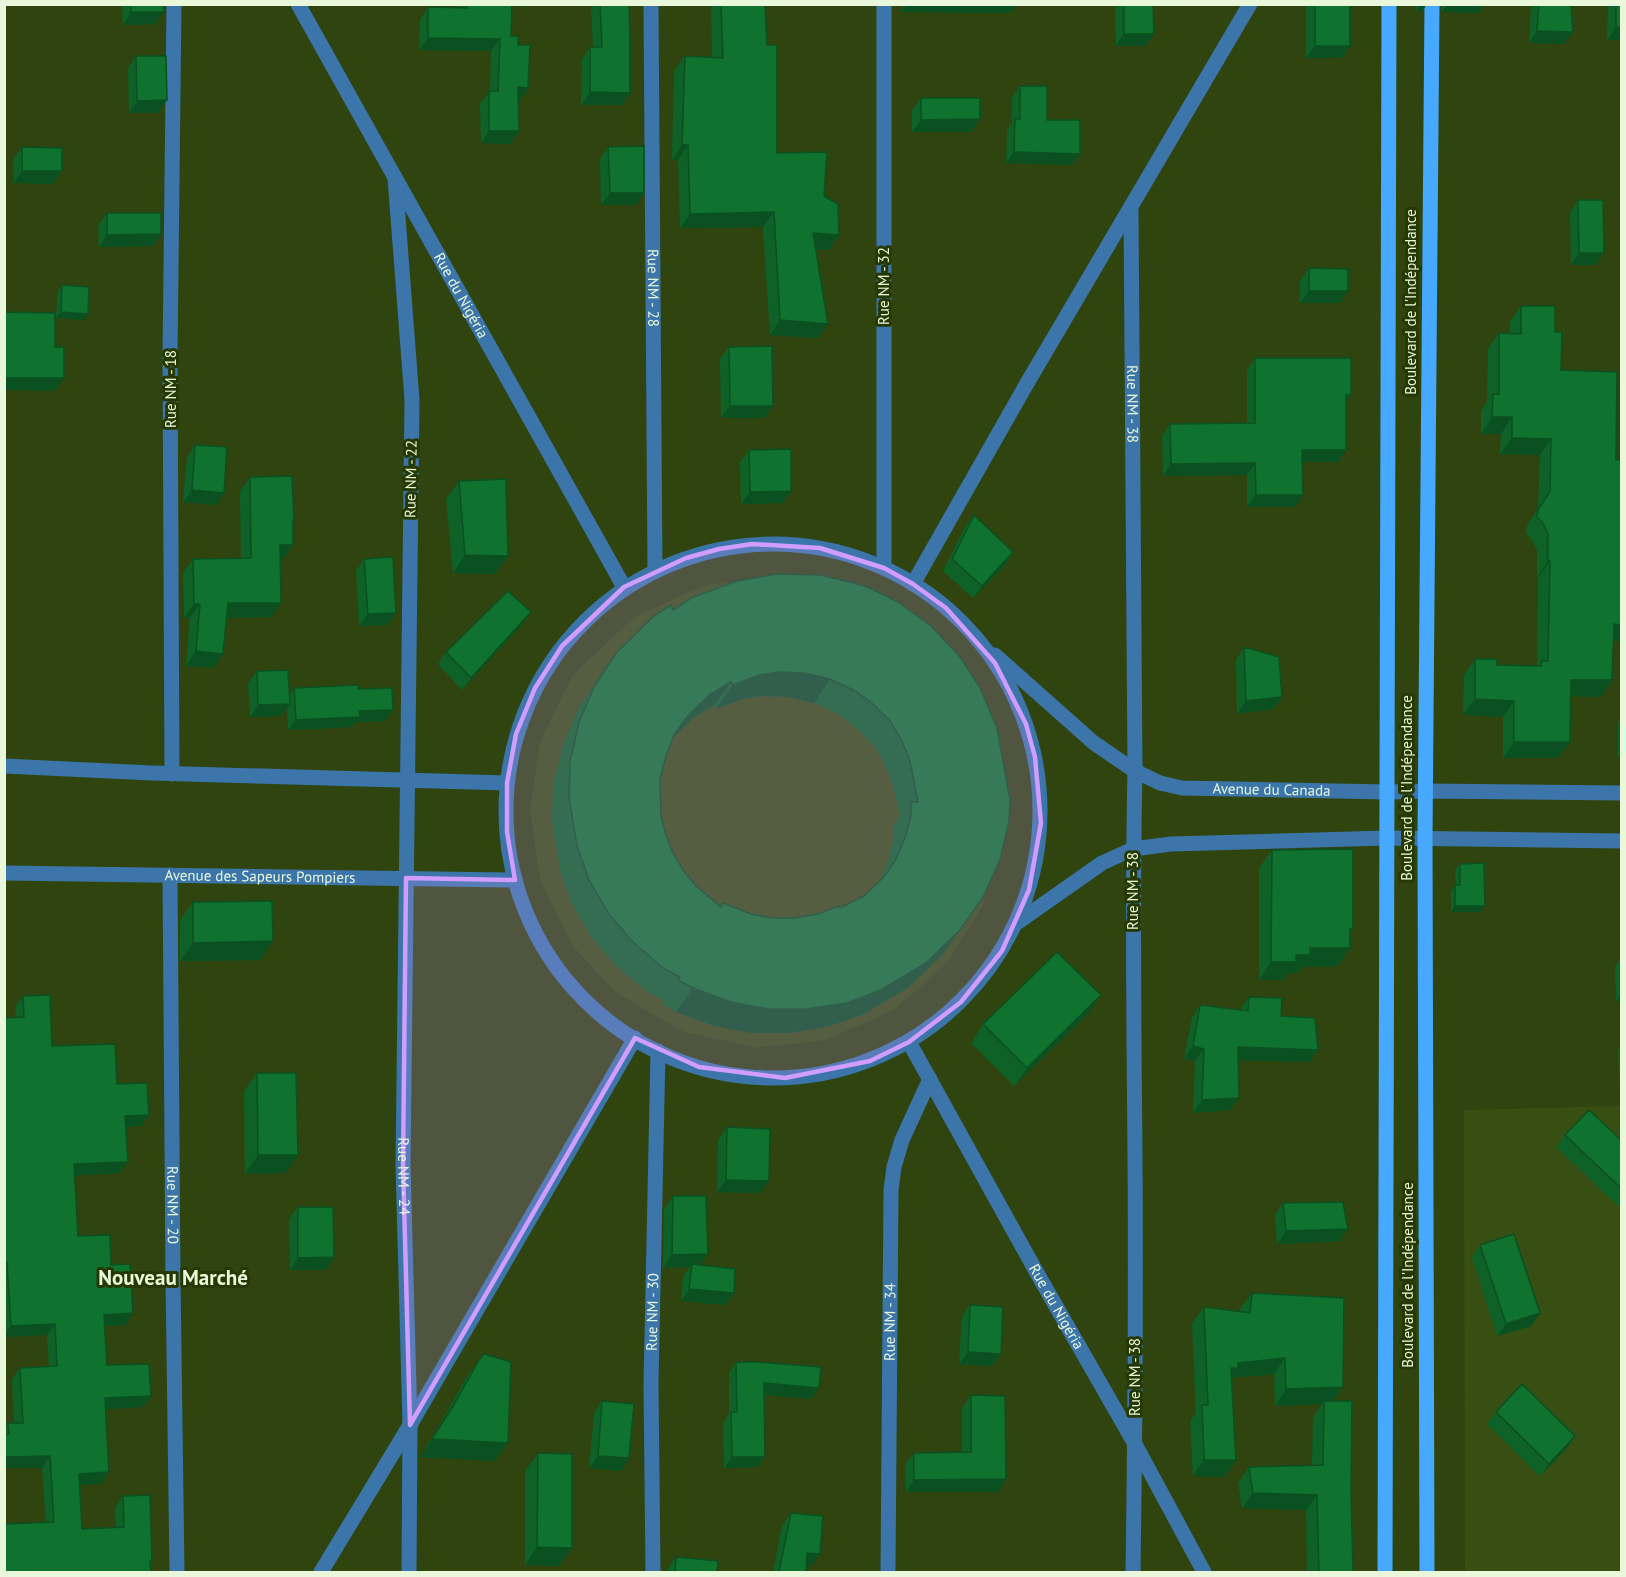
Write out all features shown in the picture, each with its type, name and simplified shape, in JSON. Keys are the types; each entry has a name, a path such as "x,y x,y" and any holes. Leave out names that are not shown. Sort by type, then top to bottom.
{"main road":[{"name":"Boulevard de l'Indépendance","path":"1385,1572 1389,4"},
{"name":"Boulevard de l'Indépendance","path":"1427,1572 1425,790 1432,4"}],"street":[{"name":"Rue NM - 18","path":"172,774 170,357 174,4"},
{"name":"Rue du Nigéria","path":"298,4 624,586"},
{"name":"Rue NM - 28","path":"651,4 655,570"},
{"name":"Rue NM - 32","path":"884,4 884,568"},
{"path":"913,584 1032,375 1250,4"},
{"name":"Rue NM - 22","path":"395,178 412,400 406,780"},
{"name":"Rue NM - 38","path":"1131,209 1135,771 1133,849 1135,1147 1133,1572"},
{"path":"786,544 820,548 852,556 884,568 913,584 946,608 975,636 995,663 1021,713 1035,756 1040,789 1041,824 1037,857 1018,921 990,969 961,1002 936,1024 909,1042 870,1061 828,1073 785,1078 742,1076 699,1067 658,1051 602,1015 573,986 548,954 529,918 516,880 507,832 507,783 516,734 535,688 562,646 596,610 624,586 655,570 686,558 719,549 786,544"},
{"name":"Avenue du Canada","path":"975,636 1094,743 1135,771 1160,783 1182,788 1622,793"},
{"path":"4,766 172,774 507,783"},
{"name":"Rue NM - 24","path":"406,780 403,1166 410,1425 409,1572"},
{"path":"1018,921 1102,863 1133,849 1171,844 1387,838 1622,841"},
{"name":"Avenue des Sapeurs Pompiers","path":"4,873 516,880"},
{"name":"Rue NM - 20","path":"170,875 177,1572"},
{"path":"321,1572 410,1425 635,1038"},
{"name":"Rue du Nigéria","path":"909,1042 1037,1274 1135,1444 1204,1572"},
{"name":"Rue NM - 30","path":"653,1572 651,1384 658,1051"},
{"name":"Rue NM - 34","path":"888,1572 891,1190 894,1167 902,1140 930,1079"}],"highlighted area":[{"path":"752,544 820,548 884,568 913,584 946,608 995,663 1026,724 1035,757 1041,823 1029,890 1002,951 961,1002 909,1042 870,1061 785,1078 699,1067 635,1038 410,1425 403,1165 406,878 515,880 507,832 507,783 516,734 535,688 562,646 624,587 686,558 719,549"}],"shaded area":[{"path":"781,578 1000,834 983,905 947,963 894,1010 823,1041 756,1047 684,1032 615,992 572,945 540,879 530,810 540,742 573,675 634,617 705,585"},
{"path":"1621,1106 1621,1572 1465,1572 1464,1110"}],"building":[{"path":"131,4 164,4 164,12 131,12"},
{"path":"467,4 512,4 511,36 518,36 518,45 530,45 528,88 518,87 519,131 489,131 489,91 498,91 500,39 428,38 428,7 467,8"},
{"path":"600,4 629,4 630,93 590,92 590,47 602,47"},
{"path":"721,4 765,4 767,45 777,45 777,153 827,152 824,196 838,204 839,235 813,233 828,324 780,320 774,212 690,214 688,145 682,145 685,56 723,58"},
{"path":"1124,4 1153,4 1154,34 1124,34"},
{"path":"1315,4 1350,4 1350,46 1315,46"},
{"path":"1539,4 1571,4 1573,32 1537,31"},
{"path":"1616,4 1622,4 1622,28 1616,27"},
{"path":"136,56 166,56 167,100 137,101"},
{"path":"1020,86 1047,86 1047,120 1080,120 1080,154 1014,152 1015,119 1020,119"},
{"path":"921,98 980,98 980,119 921,120"},
{"path":"644,146 644,193 610,193 608,147"},
{"path":"22,147 62,148 62,171 22,171"},
{"path":"1578,200 1603,200 1604,253 1579,253"},
{"path":"107,213 161,213 161,234 107,235"},
{"path":"1309,268 1348,269 1348,291 1309,291"},
{"path":"62,285 89,287 88,314 61,312"},
{"path":"1521,306 1555,306 1555,332 1562,332 1561,370 1617,372 1616,460 1622,460 1622,625 1614,624 1612,680 1571,680 1570,742 1514,742 1514,701 1475,699 1475,659 1497,659 1497,665 1541,666 1541,661 1548,661 1550,561 1548,561 1548,534 1537,517 1538,510 1550,491 1551,439 1512,438 1512,417 1492,417 1493,394 1499,394 1499,333 1521,334"},
{"path":"4,312 55,313 55,347 64,347 64,378 4,378"},
{"path":"772,346 773,406 730,406 729,347"},
{"path":"1255,358 1351,358 1351,395 1346,395 1346,450 1302,450 1303,495 1256,495 1255,463 1171,464 1170,424 1255,423"},
{"path":"195,445 227,447 224,493 192,490"},
{"path":"791,449 791,491 750,492 749,450"},
{"path":"292,476 293,545 280,545 281,603 228,603 223,654 196,651 200,604 194,604 193,559 251,558 250,477"},
{"path":"506,479 508,556 465,555 459,481"},
{"path":"974,515 1013,552 982,586 952,559"},
{"path":"393,557 396,613 368,614 364,559"},
{"path":"777,574 821,575 865,586 898,602 931,626 960,657 980,688 997,728 1010,800 1009,821 1000,860 982,899 959,931 926,963 881,990 847,1003 807,1009 768,1009 731,1002 678,980 680,977 663,968 633,942 609,914 589,880 577,846 569,797 570,762 579,722 595,685 617,652 654,616 671,605 673,610 693,597 737,581","holes":["780,672 805,673 830,679 857,692 891,722 910,761 918,802 911,802 911,816 895,861 883,878 864,896 840,908 839,906 818,914 794,918 772,918 751,914 723,903 721,907 696,886 683,870 672,851 665,832 661,816 660,779 666,756 674,735 686,718 709,695 731,682 733,685 759,675"]},
{"path":"508,591 531,612 471,678 446,652"},
{"path":"1244,647 1279,657 1282,697 1246,701"},
{"path":"288,670 290,704 258,705 257,671"},
{"path":"358,685 358,689 392,688 393,710 359,711 360,717 296,720 294,688"},
{"path":"1353,849 1353,928 1350,929 1350,948 1310,948 1310,955 1296,955 1296,962 1271,962 1272,850"},
{"path":"1484,863 1485,906 1455,906 1455,885 1460,885 1460,864"},
{"path":"272,901 273,941 193,943 193,902"},
{"path":"1057,952 1101,995 1027,1068 983,1024"},
{"path":"50,995 52,1046 115,1044 117,1084 147,1083 149,1115 125,1116 128,1162 74,1164 78,1236 110,1235 111,1265 130,1264 133,1313 104,1315 107,1365 149,1364 151,1396 105,1398 109,1472 79,1474 82,1529 124,1527 123,1496 150,1495 151,1572 4,1572 4,1524 54,1522 50,1456 4,1457 4,1435 9,1434 8,1423 23,1423 20,1368 57,1366 55,1324 11,1326 7,1262 4,1262 4,1018 24,1017 23,996"},
{"path":"1249,997 1282,998 1281,1016 1315,1018 1318,1050 1238,1047 1239,1098 1202,1100 1204,1049 1193,1046 1200,1005 1248,1011"},
{"path":"257,1073 296,1073 298,1155 258,1155"},
{"path":"1589,1110 1622,1141 1622,1189 1565,1135"},
{"path":"727,1127 770,1129 769,1181 726,1180"},
{"path":"673,1196 706,1196 708,1254 672,1255"},
{"path":"1343,1202 1348,1229 1286,1231 1283,1203"},
{"path":"298,1207 333,1207 334,1257 298,1258"},
{"path":"1514,1234 1540,1313 1506,1324 1480,1245"},
{"path":"692,1264 735,1269 734,1293 689,1289"},
{"path":"1252,1293 1344,1298 1343,1387 1286,1389 1285,1358 1238,1363 1238,1368 1231,1368 1236,1460 1204,1460 1202,1405 1208,1405 1204,1307 1250,1313"},
{"path":"970,1305 1003,1307 1001,1354 968,1352"},
{"path":"484,1354 511,1362 508,1443 432,1439 479,1360"},
{"path":"736,1362 821,1367 819,1388 764,1383 765,1457 732,1457 731,1412 737,1412"},
{"path":"1522,1384 1575,1436 1549,1464 1496,1412"},
{"path":"971,1395 1005,1396 1006,1479 914,1480 914,1453 971,1452"},
{"path":"602,1401 634,1404 629,1458 598,1456"},
{"path":"1324,1401 1352,1401 1353,1572 1319,1572 1317,1495 1253,1493 1249,1467 1323,1465"},
{"path":"538,1453 572,1454 572,1548 537,1547"},
{"path":"791,1513 823,1516 820,1554 807,1553 806,1572 779,1572"},
{"path":"676,1557 718,1561 717,1572 675,1572"}],"district":[{"name":"Nouveau Marché","path":"173,1278"}]}
